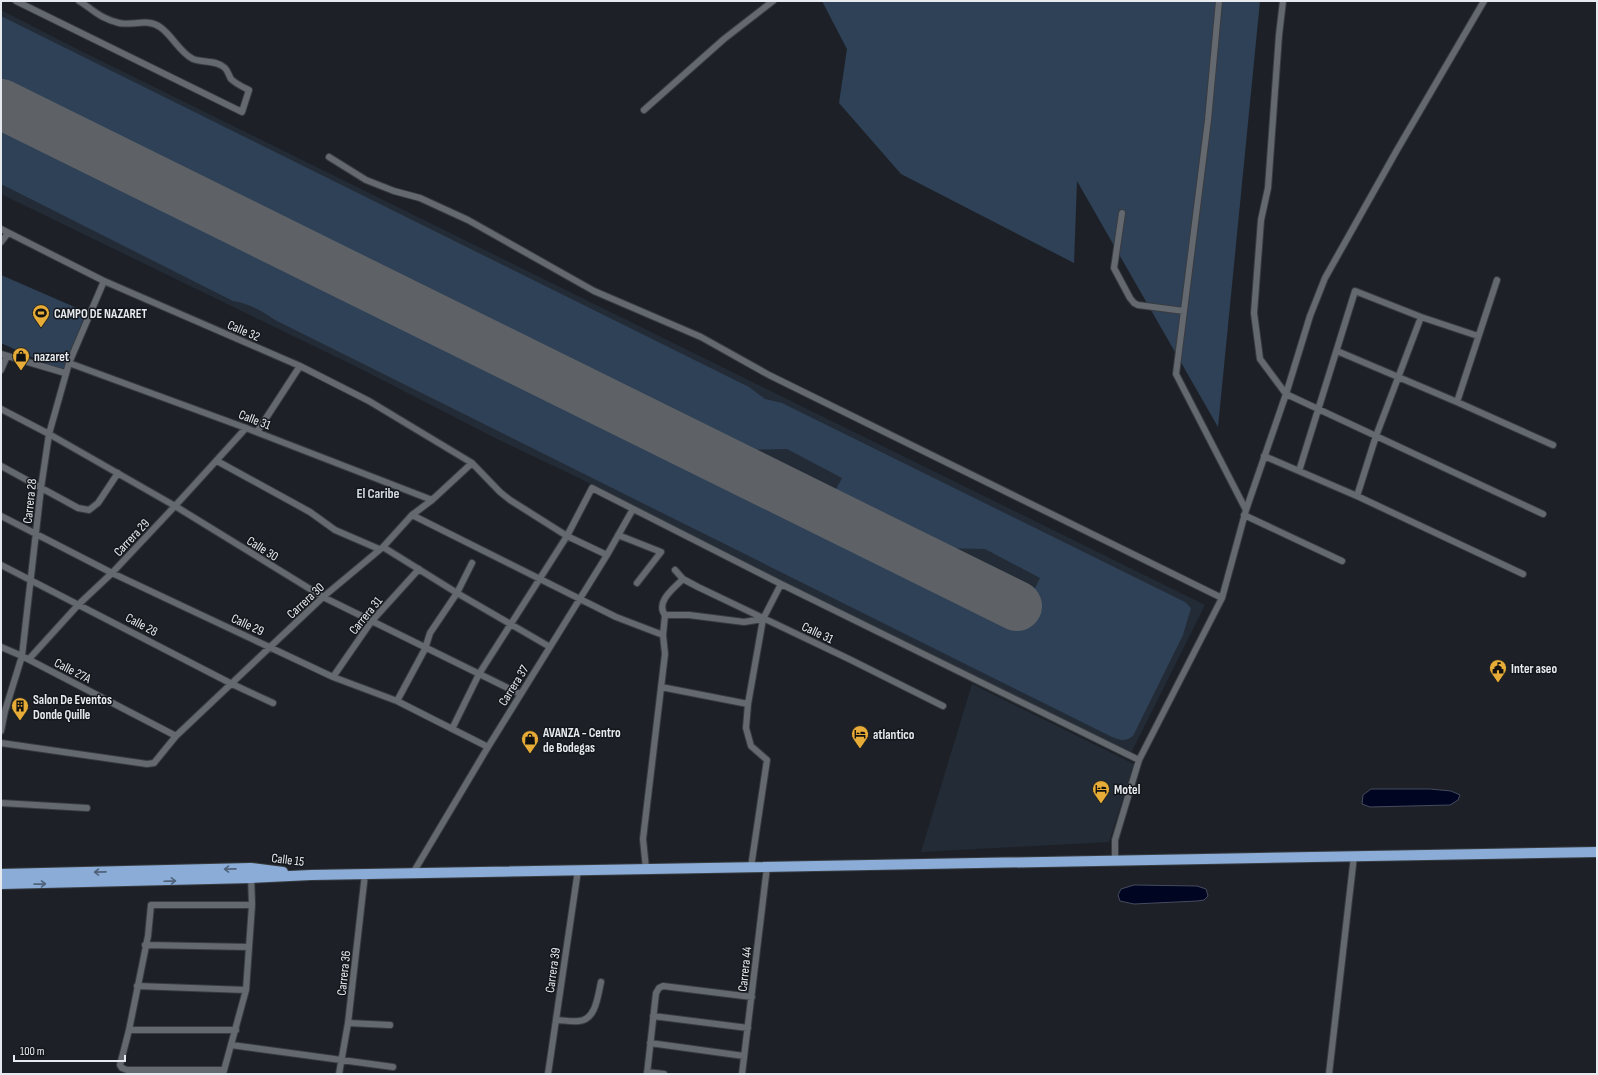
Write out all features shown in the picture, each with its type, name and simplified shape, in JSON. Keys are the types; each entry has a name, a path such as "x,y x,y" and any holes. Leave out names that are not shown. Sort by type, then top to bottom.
{"highway":[{"name":"Calle 15","path":"1,874 251,873 311,875 1597,852"},
{"name":"Calle 15","path":"1,884 251,873"}],"street":[{"path":"16,1 242,112 249,90 240,86 231,79 225,68 216,63 193,59 184,53 160,27 149,22 120,24 101,17 79,1"},
{"path":"644,110 724,39 773,1"},
{"path":"1219,1 1208,120 1176,374 1245,512 1342,561"},
{"path":"1283,1 1279,35 1268,188 1261,220 1254,313 1260,359 1286,394 1543,514"},
{"path":"1115,860 1115,840 1139,760 1222,598 1245,512 1286,394 1310,316 1325,278 1397,150 1484,1"},
{"path":"328,157 366,180 394,191 420,198 468,220 594,291 701,337 769,375 1222,598"},
{"path":"1122,213 1114,268 1130,298 1138,305 1184,311"},
{"name":"Calle 32","path":"1,229 104,281 300,366 369,401 472,463 500,492 510,500 567,536 607,555"},
{"path":"1,242 8,233"},
{"path":"1457,402 1497,280"},
{"name":"Carrera 28","path":"1,730 3,710 22,656 22,643 48,434 65,373 104,281"},
{"path":"1299,471 1356,291 1421,317 1478,336"},
{"path":"1357,496 1376,436 1421,317"},
{"path":"1337,351 1553,445"},
{"path":"1,370 4,355 65,373"},
{"name":"Calle 31","path":"69,363 257,432 432,500"},
{"path":"257,432 300,366"},
{"name":"Calle 30","path":"1,409 175,506 322,597 425,649 520,694"},
{"name":"Carrera 29","path":"29,659 79,604 112,573 175,506 246,428"},
{"path":"1264,456 1357,496 1523,574"},
{"path":"217,461 310,512 335,530 381,548 419,569 511,626 550,647"},
{"name":"Carrera 30","path":"1,743 147,764 154,763 159,759 176,736 272,647 322,597 381,548 412,515 432,500 472,463"},
{"path":"1,466 78,508 89,510 98,503 118,473"},
{"path":"452,729 479,674 567,536 592,488 781,584 1139,760"},
{"name":"Carrera 37","path":"413,873 520,694 607,555 633,509"},
{"path":"412,515 616,617 663,635"},
{"name":"Calle 29","path":"1,516 112,573 334,677 397,701 488,747"},
{"path":"618,535 660,552 637,583"},
{"path":"397,701 425,649 430,633 457,593 472,563"},
{"name":"Calle 28","path":"1,565 31,579 232,684 273,703"},
{"name":"Carrera 31","path":"334,677 371,622 419,569"},
{"name":"Calle 31","path":"675,570 683,579 698,588 849,659 943,706"},
{"path":"646,869 643,839 648,784 665,654 663,635 665,615 662,611 662,606 665,599 683,579"},
{"path":"751,867 767,760 751,746 746,728 748,704 763,619 781,584"},
{"path":"665,615 690,615 744,622 763,619"},
{"name":"Calle 27A","path":"1,647 29,659 176,736"},
{"path":"661,687 748,704"},
{"path":"1,803 87,808"},
{"path":"1329,1074 1354,856"},
{"name":"Carrera 44","path":"742,1074 767,867"},
{"name":"Carrera 39","path":"548,1074 578,870"},
{"path":"251,873 252,905 246,990 224,1072 122,1068 120,1065 129,1030 148,936 151,905 252,905"},
{"name":"Carrera 36","path":"338,1074 348,1023 365,874"},
{"path":"145,945 249,947"},
{"path":"556,1020 580,1022 590,1016 596,1002 601,982"},
{"path":"137,986 246,990"},
{"path":"664,1074 647,1073 656,993 659,988 663,986 752,997"},
{"path":"654,1016 748,1028"},
{"path":"348,1023 390,1025"},
{"path":"129,1030 236,1030"},
{"path":"650,1043 744,1056"},
{"path":"231,1045 393,1067"}],"shaded area":[{"path":"822,1 1260,1 1218,427 1077,181 1074,263 901,174 839,103 847,49"},
{"path":"1,10 79,50 1205,605 1131,753 704,543 579,478 499,440 359,368 1,194"},
{"path":"1,16 749,387 765,399 782,403 1185,602 1191,608 1183,635 1133,736 1122,740 1112,737 275,320 256,308 233,301 1,184 1,124 1016,626 1040,578 985,549 936,548 833,495 842,478 787,449 736,450 1,87"},
{"name":"CAMPO DE NAZARET","path":"1,275 86,312 64,372 1,343"},
{"path":"972,684 1134,764 1109,842 921,852"},
{"path":"1371,789 1430,789 1451,791 1460,795 1458,800 1450,805 1370,807 1362,804 1363,795"},
{"path":"1134,885 1197,886 1206,889 1208,896 1204,900 1197,901 1134,904 1120,901 1118,895 1121,889"}],"runway":[{"path":"1,104 1017,606"}],"place":[{"name":"CAMPO DE NAZARET","path":"41,328"},
{"name":"nazaret","path":"21,371"},
{"name":"Inter aseo","path":"1498,683"},
{"name":"Salon De Eventos Donde Quille","path":"20,721"},
{"name":"atlantico","path":"860,749"},
{"name":"AVANZA - Centro de Bodegas","path":"530,754"},
{"name":"Motel","path":"1101,804"}],"district":[{"name":"El Caribe","path":"378,493"}]}
